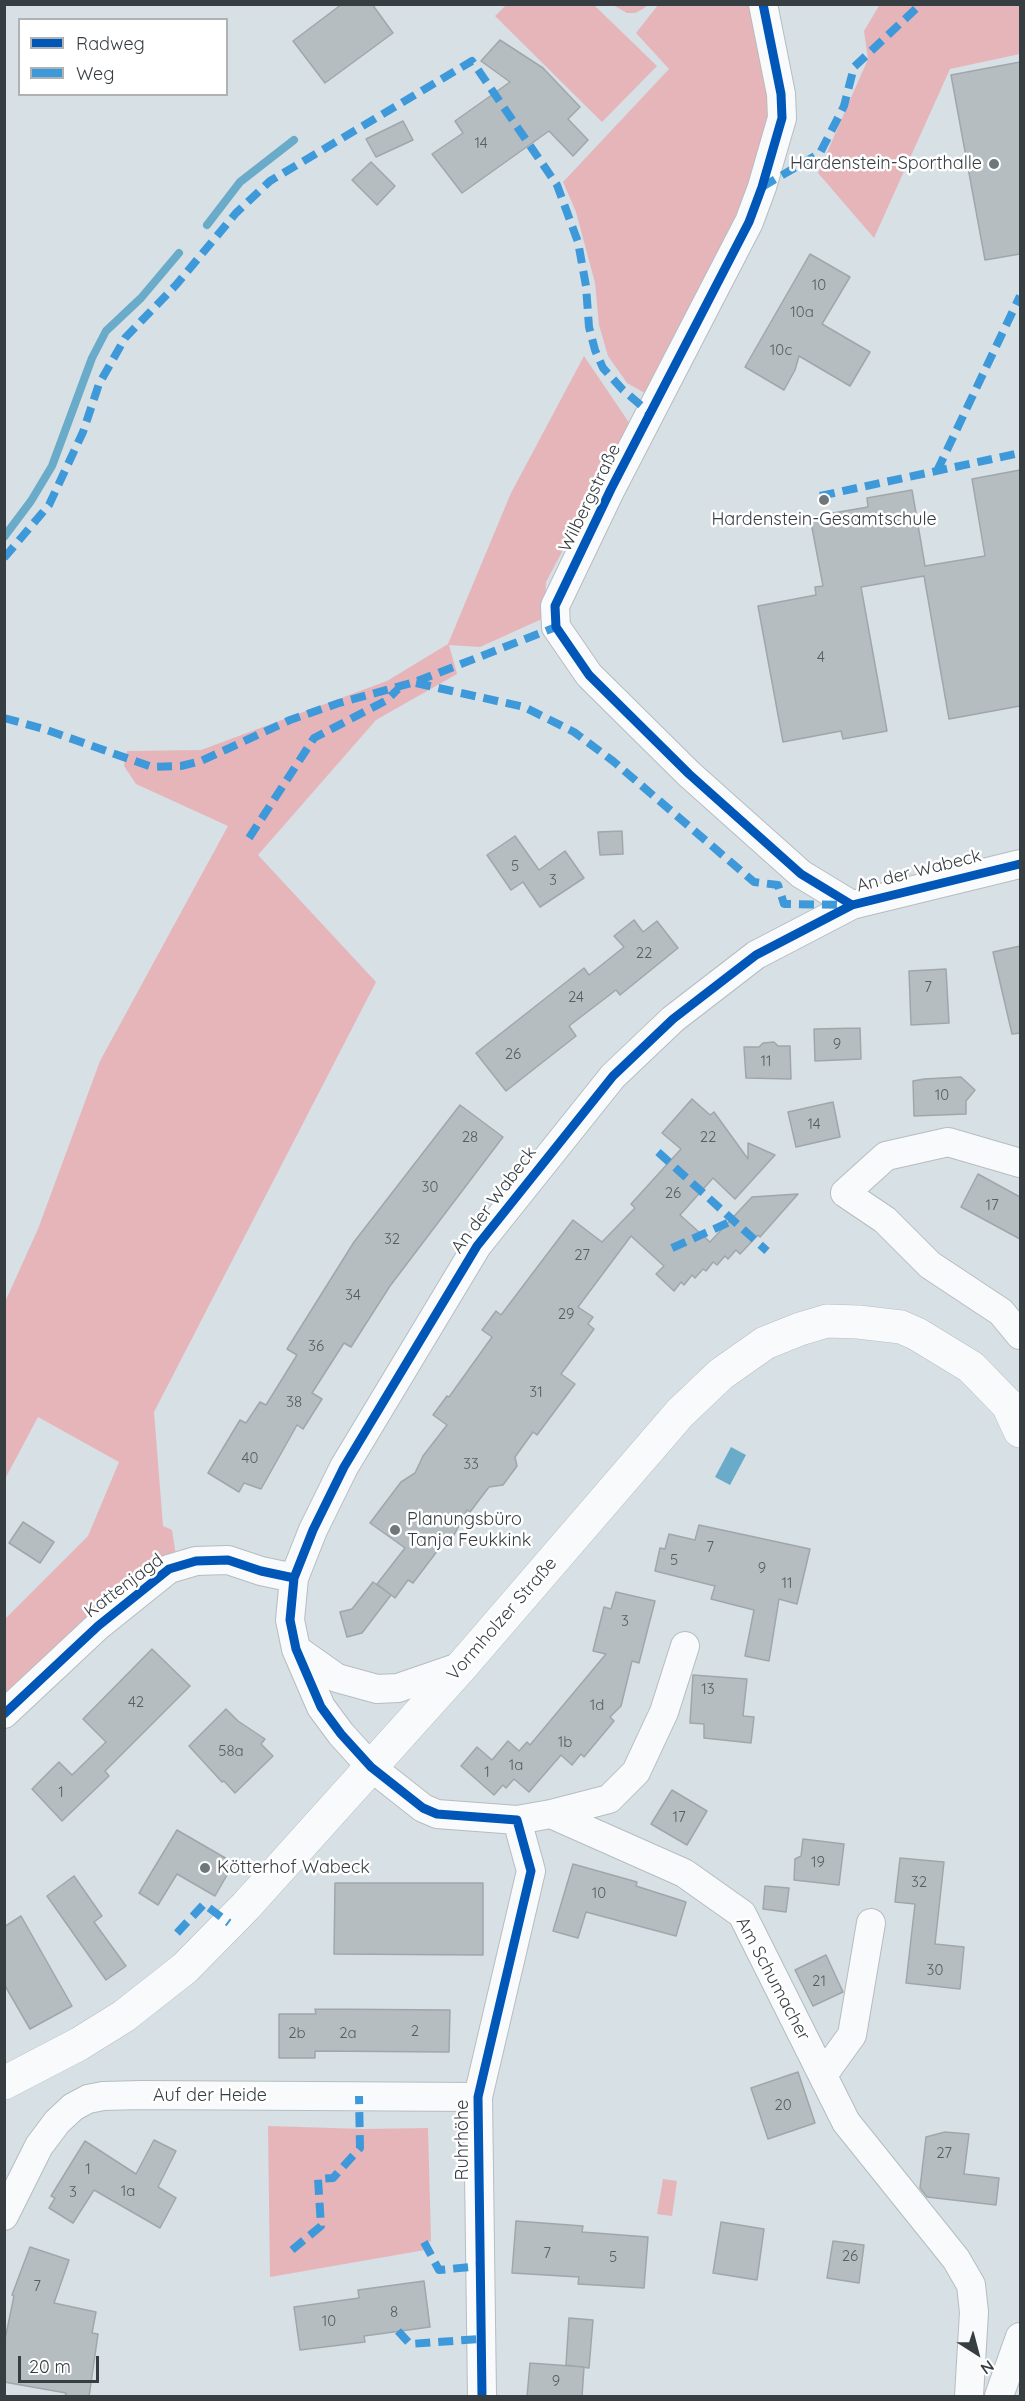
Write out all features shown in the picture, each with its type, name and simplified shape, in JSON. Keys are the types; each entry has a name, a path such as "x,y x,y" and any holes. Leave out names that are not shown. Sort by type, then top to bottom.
{"main road":[{"name":"Vormholzer Straße","path":"4,2083 78,2044 124,2016 185,1968 246,1906 462,1666 680,1413 721,1374 765,1343 827,1321 901,1326 971,1367 1008,1405 1020,1431"}],"street":[{"name":"Wilbergstraße","path":"763,4 780,94 782,118 762,187 744,233 611,489 555,606 556,627 589,675 689,774 801,874 852,905"},
{"name":"An der Wabeck","path":"371,1767 341,1734 321,1707 296,1650 290,1620 294,1578 313,1530 344,1467 477,1246 613,1076 674,1019 756,955 852,905 1020,864"},
{"path":"1020,1163 948,1142 886,1156 845,1193 885,1220 930,1265 1000,1312 1020,1335"},
{"name":"Kattenjagd","path":"4,1714 98,1626 169,1569 196,1561 228,1560 261,1571 294,1578"},
{"path":"371,1767 423,1808 437,1814 517,1820 609,1799 636,1772 664,1712 686,1646"},
{"path":"296,1650 337,1678 377,1689 398,1688 462,1666"},
{"name":"Am Schumacher","path":"551,1814 684,1873 742,1914 846,2122 956,2259 971,2285 974,2312 969,2397"},
{"name":"Ruhrhöhe","path":"482,2397 478,2097 531,1871 517,1820"},
{"path":"823,2075 852,2035 871,1923"},
{"name":"Auf der Heide","path":"4,2216 39,2146 57,2122 73,2107 88,2099 103,2096 142,2095 478,2097"},
{"path":"999,2397 1020,2337"}],"shaded area":[{"path":"880,4 1020,5 1020,54 950,69 874,238 818,173 868,59 864,31"},
{"path":"506,5 594,5 657,66 602,122 495,16"},
{"path":"613,5 648,5 635,13 627,13"},
{"path":"658,5 751,5 773,118 757,175 650,396 627,383 608,356 599,325 595,283 576,212 563,182 669,69 636,33"},
{"path":"584,356 630,424 546,582 544,618 480,647 449,645 457,674 376,720 258,855 376,982 154,1412 163,1526 172,1530 176,1556 5,1697 5,1619 88,1536 119,1462 38,1417 5,1479 5,1302 38,1229 100,1061 228,826 136,784 124,766 127,751 201,750 387,681 448,644 511,493"},
{"path":"268,2126 428,2128 431,2241 425,2243 425,2250 270,2277"},
{"path":"663,2179 677,2181 672,2216 657,2214"}],"water":[{"path":"731,1447 746,1455 730,1485 715,1477"}],"building":[{"path":"342,4 372,4 393,33 325,83 293,41"},
{"path":"500,40 543,68 580,107 568,119 588,140 573,156 549,131 462,193 432,154 463,133 455,121 510,82 481,61"},
{"name":"Hardenstein-Sporthalle","path":"1020,62 1020,254 985,260 951,75"},
{"path":"403,121 413,140 376,157 366,139"},
{"path":"371,162 395,186 377,205 352,180"},
{"path":"810,254 850,277 822,324 870,352 850,386 799,356 795,370 784,390 745,367"},
{"name":"Hardenstein-Gesamtschule","path":"1020,470 1020,706 949,719 924,576 861,587 887,731 843,739 841,731 783,742 758,606 816,595 815,587 823,586 810,517 868,507 867,498 912,490 925,566 985,556 972,479"},
{"path":"622,831 623,854 600,855 598,832"},
{"path":"515,836 539,870 565,851 584,878 540,907 523,882 511,890 487,855"},
{"path":"634,920 643,932 657,921 678,948 620,995 616,990 569,1026 576,1036 506,1091 476,1053 584,968 589,975 624,947 614,936"},
{"path":"1020,946 1020,1033 1012,1034 993,952"},
{"path":"946,969 949,1023 911,1025 909,971"},
{"path":"860,1028 861,1059 815,1061 814,1029"},
{"path":"774,1042 778,1046 790,1046 791,1079 746,1078 744,1047 759,1047 763,1043"},
{"path":"961,1077 975,1090 966,1101 966,1114 914,1116 913,1081"},
{"path":"692,1099 710,1115 714,1112 748,1159 748,1143 775,1155 735,1199 713,1178 680,1215 710,1242 752,1197 798,1194 760,1237 758,1235 740,1254 736,1250 728,1259 725,1256 717,1265 713,1262 706,1271 703,1269 695,1278 692,1275 684,1285 681,1282 674,1291 656,1274 664,1266 631,1236 578,1307 593,1317 588,1324 594,1329 561,1374 575,1384 537,1435 533,1432 515,1457 517,1466 503,1485 489,1487 470,1512 467,1510 453,1537 441,1546 413,1583 408,1580 395,1598 377,1584 405,1548 370,1523 401,1482 415,1473 423,1456 447,1425 433,1415 447,1396 449,1397 492,1337 482,1330 496,1311 501,1315 573,1220 602,1242 635,1208 631,1204 681,1149 662,1133"},
{"path":"833,1102 840,1137 796,1147 788,1112"},
{"path":"460,1105 503,1137 390,1286 351,1347 344,1343 312,1393 322,1399 303,1429 297,1425 261,1489 244,1483 239,1492 208,1473 240,1420 246,1423 260,1402 266,1405 297,1355 287,1349 354,1242"},
{"path":"978,1174 1020,1197 1020,1239 961,1207"},
{"path":"23,1522 54,1542 40,1563 9,1543"},
{"path":"699,1525 810,1549 797,1604 779,1599 769,1661 745,1656 754,1610 711,1599 715,1586 655,1571 660,1548 665,1549 669,1534 695,1540"},
{"path":"373,1582 391,1595 362,1633 347,1637 340,1612 352,1609"},
{"path":"616,1592 655,1601 639,1663 632,1661 621,1706 610,1717 614,1721 584,1757 581,1754 572,1765 561,1755 529,1792 514,1779 506,1788 503,1785 494,1795 461,1766 477,1747 492,1760 508,1741 519,1751 527,1742 530,1745 606,1654 593,1651 604,1607 611,1609"},
{"path":"152,1649 190,1686 105,1771 109,1776 62,1821 32,1789 59,1762 72,1775 106,1742 83,1719"},
{"path":"693,1675 747,1679 743,1716 754,1717 751,1743 704,1738 704,1724 690,1723"},
{"path":"226,1709 238,1721 265,1739 261,1744 273,1756 235,1793 189,1746"},
{"path":"672,1790 707,1811 687,1845 651,1824"},
{"path":"177,1830 234,1863 215,1896 177,1874 158,1905 139,1893"},
{"path":"803,1839 844,1844 839,1885 794,1880 795,1859 801,1856"},
{"path":"900,1858 944,1862 935,1944 964,1947 960,1989 906,1983 915,1904 895,1902"},
{"path":"573,1864 637,1882 636,1886 686,1902 676,1936 586,1912 578,1938 553,1931"},
{"path":"74,1876 102,1916 94,1922 126,1966 106,1980 47,1896"},
{"path":"335,1883 483,1883 483,1955 334,1954"},
{"path":"765,1886 789,1888 786,1912 763,1909"},
{"path":"21,1916 72,2006 30,2029 4,1984 4,1927"},
{"path":"826,1955 843,1992 813,2006 795,1970"},
{"path":"315,2009 450,2010 449,2052 315,2051 315,2058 279,2058 279,2014 316,2014"},
{"path":"798,2072 815,2123 768,2139 751,2088"},
{"path":"945,2132 969,2134 964,2174 999,2178 996,2205 927,2197 920,2188 926,2137"},
{"path":"154,2140 176,2151 158,2187 176,2198 160,2228 94,2190 73,2223 49,2208 55,2198 51,2196 85,2141 136,2174"},
{"path":"516,2221 583,2226 582,2232 648,2237 644,2288 578,2284 579,2277 512,2273"},
{"path":"721,2222 764,2229 757,2280 713,2273"},
{"path":"833,2241 864,2245 859,2283 827,2278"},
{"path":"30,2247 69,2260 54,2303 96,2312 92,2333 98,2334 89,2397 65,2397 66,2393 4,2382 4,2344 14,2296 12,2295"},
{"path":"424,2281 430,2327 364,2336 365,2342 300,2350 294,2307 359,2298 358,2290"},
{"path":"569,2318 593,2320 589,2368 566,2365"},
{"path":"530,2363 584,2367 582,2397 527,2397"}],"waterway":[{"path":"207,225 240,182 294,140"},
{"path":"4,537 31,501 52,466 92,358 106,331 141,298 179,253"}],"marked path":[{"path":"762,187 820,153 844,106 854,67 921,4"},
{"path":"4,558 49,505 83,432 99,384 125,338 176,285 236,213 270,181 472,61 557,185 578,242 586,286 589,327 603,368 623,390 651,414"},
{"path":"937,471 1020,296"},
{"path":"820,496 1020,453"},
{"path":"4,718 44,729 152,767 181,766 201,761 290,720 339,703 415,682 556,627"},
{"path":"416,683 524,707 574,732 613,761 754,882 778,885 784,904 846,905"},
{"path":"249,838 314,738 387,700 398,689"},
{"path":"658,1152 767,1251"},
{"path":"672,1248 734,1220"},
{"path":"177,1933 204,1904 229,1923"},
{"path":"292,2250 321,2226 318,2179 333,2178 360,2148 359,2096"},
{"path":"424,2242 439,2270 480,2266"},
{"path":"398,2331 410,2344 480,2339"}],"cycle path":[{"path":"763,4 781,94 782,118 762,187 749,222 611,489 555,606 556,627 589,675 689,774 801,874 852,905"},
{"path":"482,2396 478,2097 531,1871 517,1820 437,1814 423,1808 371,1767 341,1734 321,1707 296,1649 290,1620 294,1578 313,1530 344,1467 477,1246 613,1076 673,1019 756,955 852,905 1020,864"},
{"path":"4,1714 98,1626 169,1569 196,1561 228,1560 261,1571 294,1578"}],"place":[{"name":"Hardenstein-Sporthalle","path":"994,164"},
{"name":"Hardenstein-Gesamtschule","path":"824,500"},
{"name":"Planungsbüro Tanja Feukkink","path":"395,1530"},
{"name":"Kötterhof Wabeck","path":"205,1868"}]}
